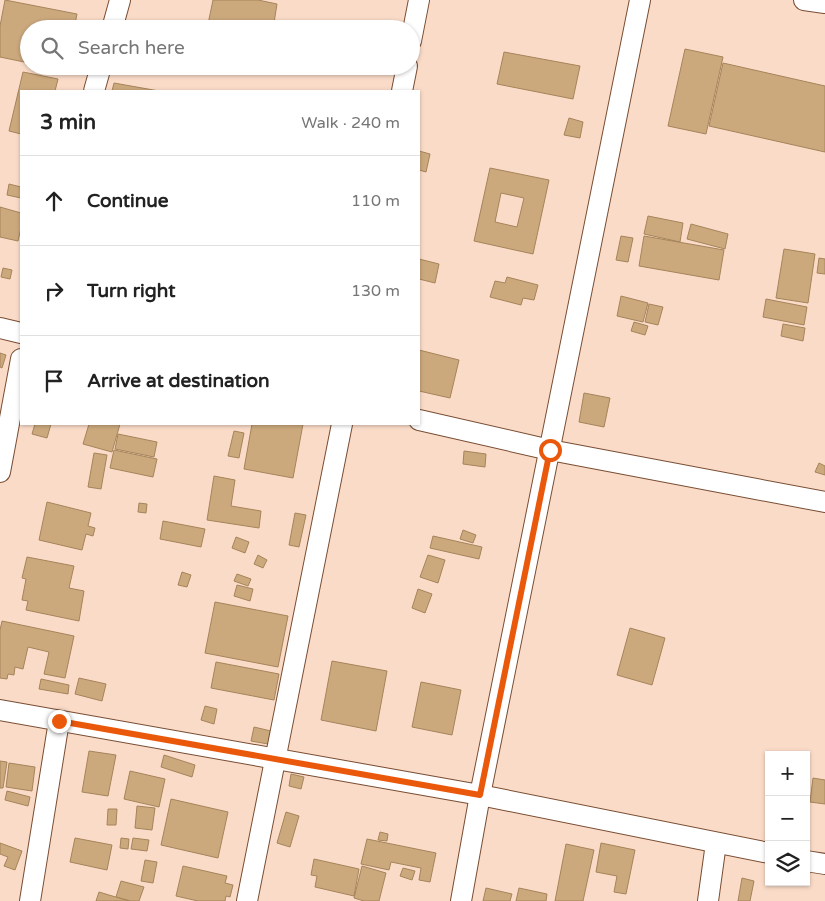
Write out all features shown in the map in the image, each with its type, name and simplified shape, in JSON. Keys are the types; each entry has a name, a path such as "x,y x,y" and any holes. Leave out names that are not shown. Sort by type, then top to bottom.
{"street":[{"path":"114,20 120,0"},
{"path":"415,20 419,0"},
{"path":"461,901 480,795 640,0"},
{"path":"804,0 825,3"},
{"path":"94,90 98,75"},
{"path":"402,90 405,75"},
{"path":"0,328 20,333"},
{"path":"0,472 20,364"},
{"path":"420,420 550,450 825,502"},
{"path":"247,901 342,425"},
{"path":"0,710 480,795 765,852"},
{"path":"30,901 59,721"},
{"path":"708,901 716,843"},
{"path":"810,862 825,864"}],"building":[{"path":"5,0 77,14 76,20 20,20 20,61 0,57 0,26"},
{"path":"213,0 258,0 277,4 274,20 209,20"},
{"path":"685,49 723,57 706,134 668,126"},
{"path":"504,52 580,66 573,99 497,84"},
{"path":"723,63 825,86 825,152 709,126"},
{"path":"22,75 38,75 58,79 55,90 20,90 20,134 9,131"},
{"path":"114,83 153,90 112,90"},
{"path":"569,118 583,122 580,138 564,135"},
{"path":"420,151 430,154 426,172 420,170"},
{"path":"490,168 549,180 533,254 474,241","holes":["501,193 524,198 517,227 495,222"]},
{"path":"9,184 20,187 20,198 7,195"},
{"path":"0,207 20,213 18,241 0,237"},
{"path":"648,216 683,223 680,242 644,234"},
{"path":"691,224 728,234 725,249 687,239"},
{"path":"621,236 633,238 628,262 616,260"},
{"path":"644,236 724,250 719,280 639,266"},
{"path":"784,249 815,254 808,303 776,298"},
{"path":"819,258 825,259 825,274 817,273"},
{"path":"420,259 439,264 435,283 420,279"},
{"path":"3,268 12,270 10,279 1,277"},
{"path":"507,277 538,285 534,300 523,298 521,305 490,297 495,281 505,283"},
{"path":"621,296 648,303 643,322 617,316"},
{"path":"766,299 807,307 804,325 763,317"},
{"path":"649,304 663,307 658,325 645,322"},
{"path":"634,322 648,326 645,335 631,331"},
{"path":"783,324 805,328 803,341 781,336"},
{"path":"420,350 459,360 450,398 420,391"},
{"path":"0,353 6,355 2,368 0,367"},
{"path":"584,393 610,398 604,427 579,422"},
{"path":"35,425 51,425 47,438 32,434"},
{"path":"89,425 120,425 112,452 83,444"},
{"path":"252,425 303,425 293,478 244,469"},
{"path":"234,431 244,433 239,458 228,456"},
{"path":"118,434 157,442 154,457 115,449"},
{"path":"114,450 157,459 153,477 110,468"},
{"path":"464,451 486,454 485,467 463,464"},
{"path":"94,453 107,455 101,489 88,487"},
{"path":"819,463 825,466 825,475 815,472"},
{"path":"214,476 235,480 231,506 261,511 259,528 207,520"},
{"path":"47,502 91,513 88,526 95,528 93,536 86,534 82,550 39,540"},
{"path":"139,503 147,504 146,513 138,512"},
{"path":"295,513 306,515 299,547 289,545"},
{"path":"163,521 205,529 201,547 160,539"},
{"path":"463,530 476,535 473,543 460,539"},
{"path":"433,536 482,547 479,559 430,548"},
{"path":"236,537 249,542 245,553 232,548"},
{"path":"258,555 267,560 263,568 254,564"},
{"path":"428,555 445,560 438,583 420,577"},
{"path":"27,557 74,566 69,588 84,591 79,621 26,610 28,601 22,600 26,579 22,578"},
{"path":"182,572 191,575 187,587 178,585"},
{"path":"237,574 251,579 248,586 234,581"},
{"path":"237,585 253,589 250,601 234,596"},
{"path":"418,589 432,594 425,613 412,608"},
{"path":"215,602 288,616 278,667 205,653"},
{"path":"2,621 74,636 65,678 44,674 49,652 28,647 23,669 15,667 14,675 8,674 7,679 0,678 0,630"},
{"path":"630,628 665,638 652,685 617,675"},
{"path":"332,661 387,671 376,731 321,720"},
{"path":"216,662 279,674 274,700 211,688"},
{"path":"79,678 106,684 102,701 75,694"},
{"path":"41,679 69,685 68,694 39,689"},
{"path":"421,682 461,690 452,735 412,727"},
{"path":"205,706 217,709 214,724 201,720"},
{"path":"254,727 271,731 268,744 251,741"},
{"path":"89,751 116,755 108,796 82,792"},
{"path":"164,755 195,765 192,777 161,767"},
{"path":"0,761 7,762 3,788 0,788"},
{"path":"9,763 35,767 32,791 6,787"},
{"path":"130,771 165,779 159,807 124,799"},
{"path":"291,774 304,777 301,789 289,786"},
{"path":"813,778 825,780 825,804 810,802"},
{"path":"7,791 30,797 28,806 5,800"},
{"path":"171,799 228,812 218,858 161,845"},
{"path":"137,806 155,808 152,830 135,828"},
{"path":"108,809 117,809 116,825 107,825"},
{"path":"286,812 299,816 290,847 277,843"},
{"path":"380,832 388,834 387,841 378,840"},
{"path":"75,838 112,845 107,870 70,862"},
{"path":"121,838 129,839 128,849 120,848"},
{"path":"133,838 149,840 147,851 131,849"},
{"path":"367,839 436,853 430,882 419,880 421,868 391,862 389,870 361,864"},
{"path":"0,843 22,851 15,870 4,866 8,857 0,854"},
{"path":"601,843 635,850 626,894 614,892 617,876 596,872"},
{"path":"566,844 594,850 583,901 555,901"},
{"path":"314,859 359,869 354,896 315,887 317,876 311,875"},
{"path":"145,860 157,862 153,883 141,881"},
{"path":"183,866 227,876 225,883 233,885 230,897 226,896 225,901 198,901 176,896"},
{"path":"362,866 386,873 379,901 364,901 354,898"},
{"path":"403,868 415,871 412,880 400,876"},
{"path":"742,878 754,881 750,901 738,901"},
{"path":"121,881 144,887 139,901 116,897"},
{"path":"486,888 512,894 510,901 483,901"},
{"path":"519,888 547,894 546,901 516,901"},
{"path":"99,892 129,901 96,901"}],"route":[{"path":"59,721 480,795 550,450"}]}
